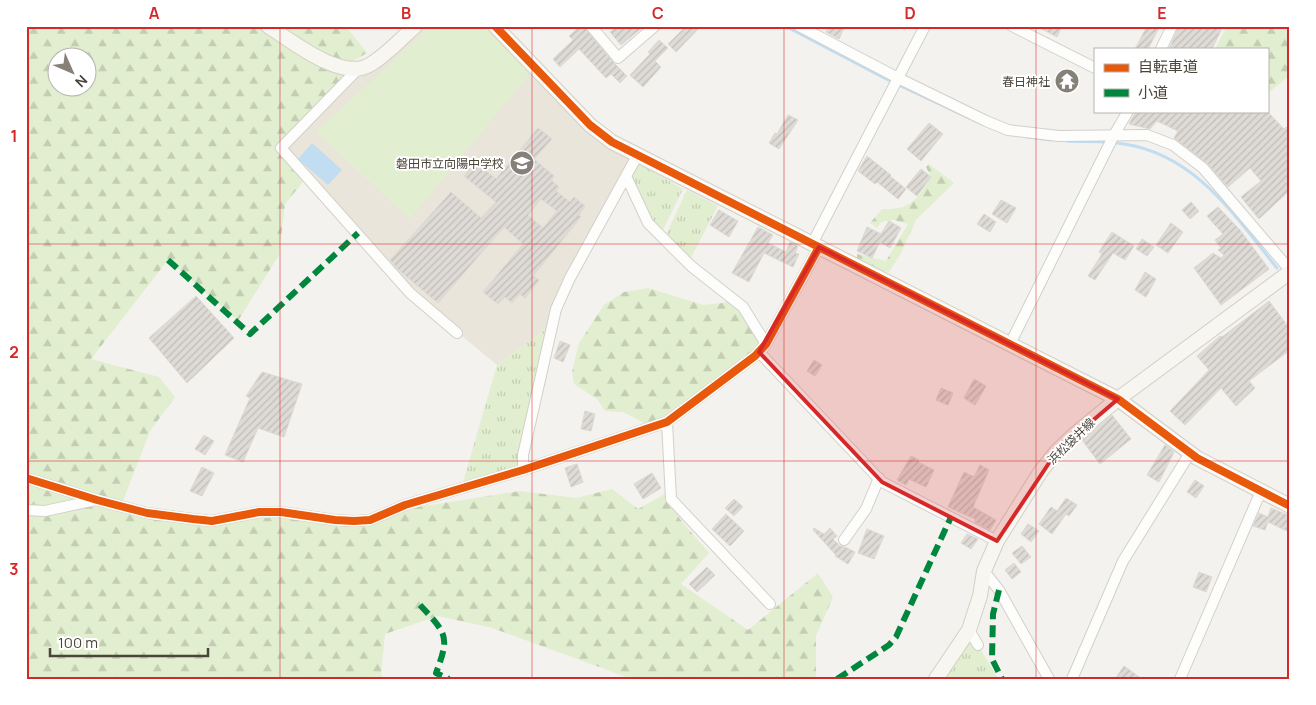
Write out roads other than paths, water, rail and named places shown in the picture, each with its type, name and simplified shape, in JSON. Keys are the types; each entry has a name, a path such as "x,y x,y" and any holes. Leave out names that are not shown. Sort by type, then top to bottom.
{"street":[{"path":"268,26 336,66 358,69 370,65 415,26"},
{"path":"495,26 590,125 612,142 1118,399 1190,453 1290,506"},
{"path":"591,26 618,58 656,26"},
{"path":"799,26 898,78 1008,130 1059,136 1147,136 1173,145 1203,168 1290,271"},
{"path":"26,478 96,500 147,513 202,520 212,521 259,512 281,512 335,520 370,520 405,505 523,470 667,422 762,348 816,246 925,26"},
{"path":"1012,26 1028,30 1094,67"},
{"path":"1161,48 1172,26"},
{"path":"358,69 281,148 410,293 457,333"},
{"path":"1010,344 1114,135 1127,112"},
{"path":"523,470 523,455 556,309 570,278 637,156"},
{"path":"626,176 648,223 691,266 743,307 762,348 882,482 997,541"},
{"name":"浜松袋井線","path":"936,679 969,630 980,596 984,571 997,541 1041,471 1057,451 1118,399 1290,271"},
{"path":"667,422 671,499 770,604"},
{"path":"1072,679 1123,561 1190,453"},
{"path":"844,540 866,509 879,478"},
{"path":"1180,679 1261,491"},
{"path":"26,510 45,511 96,500"},
{"path":"984,571 999,590 1049,679"},
{"path":"969,630 978,645"}],"water":[{"path":"312,143 342,170 328,185 298,159"}],"waterway":[{"path":"785,26 890,81 969,118"},
{"path":"1027,137 1051,140"},
{"path":"1067,141 1124,144 1149,150 1172,161 1193,174 1229,208 1277,268"}],"place":[{"name":"春日神社","path":"1067,81"},
{"name":"磐田市立向陽中学校","path":"522,163"}]}
